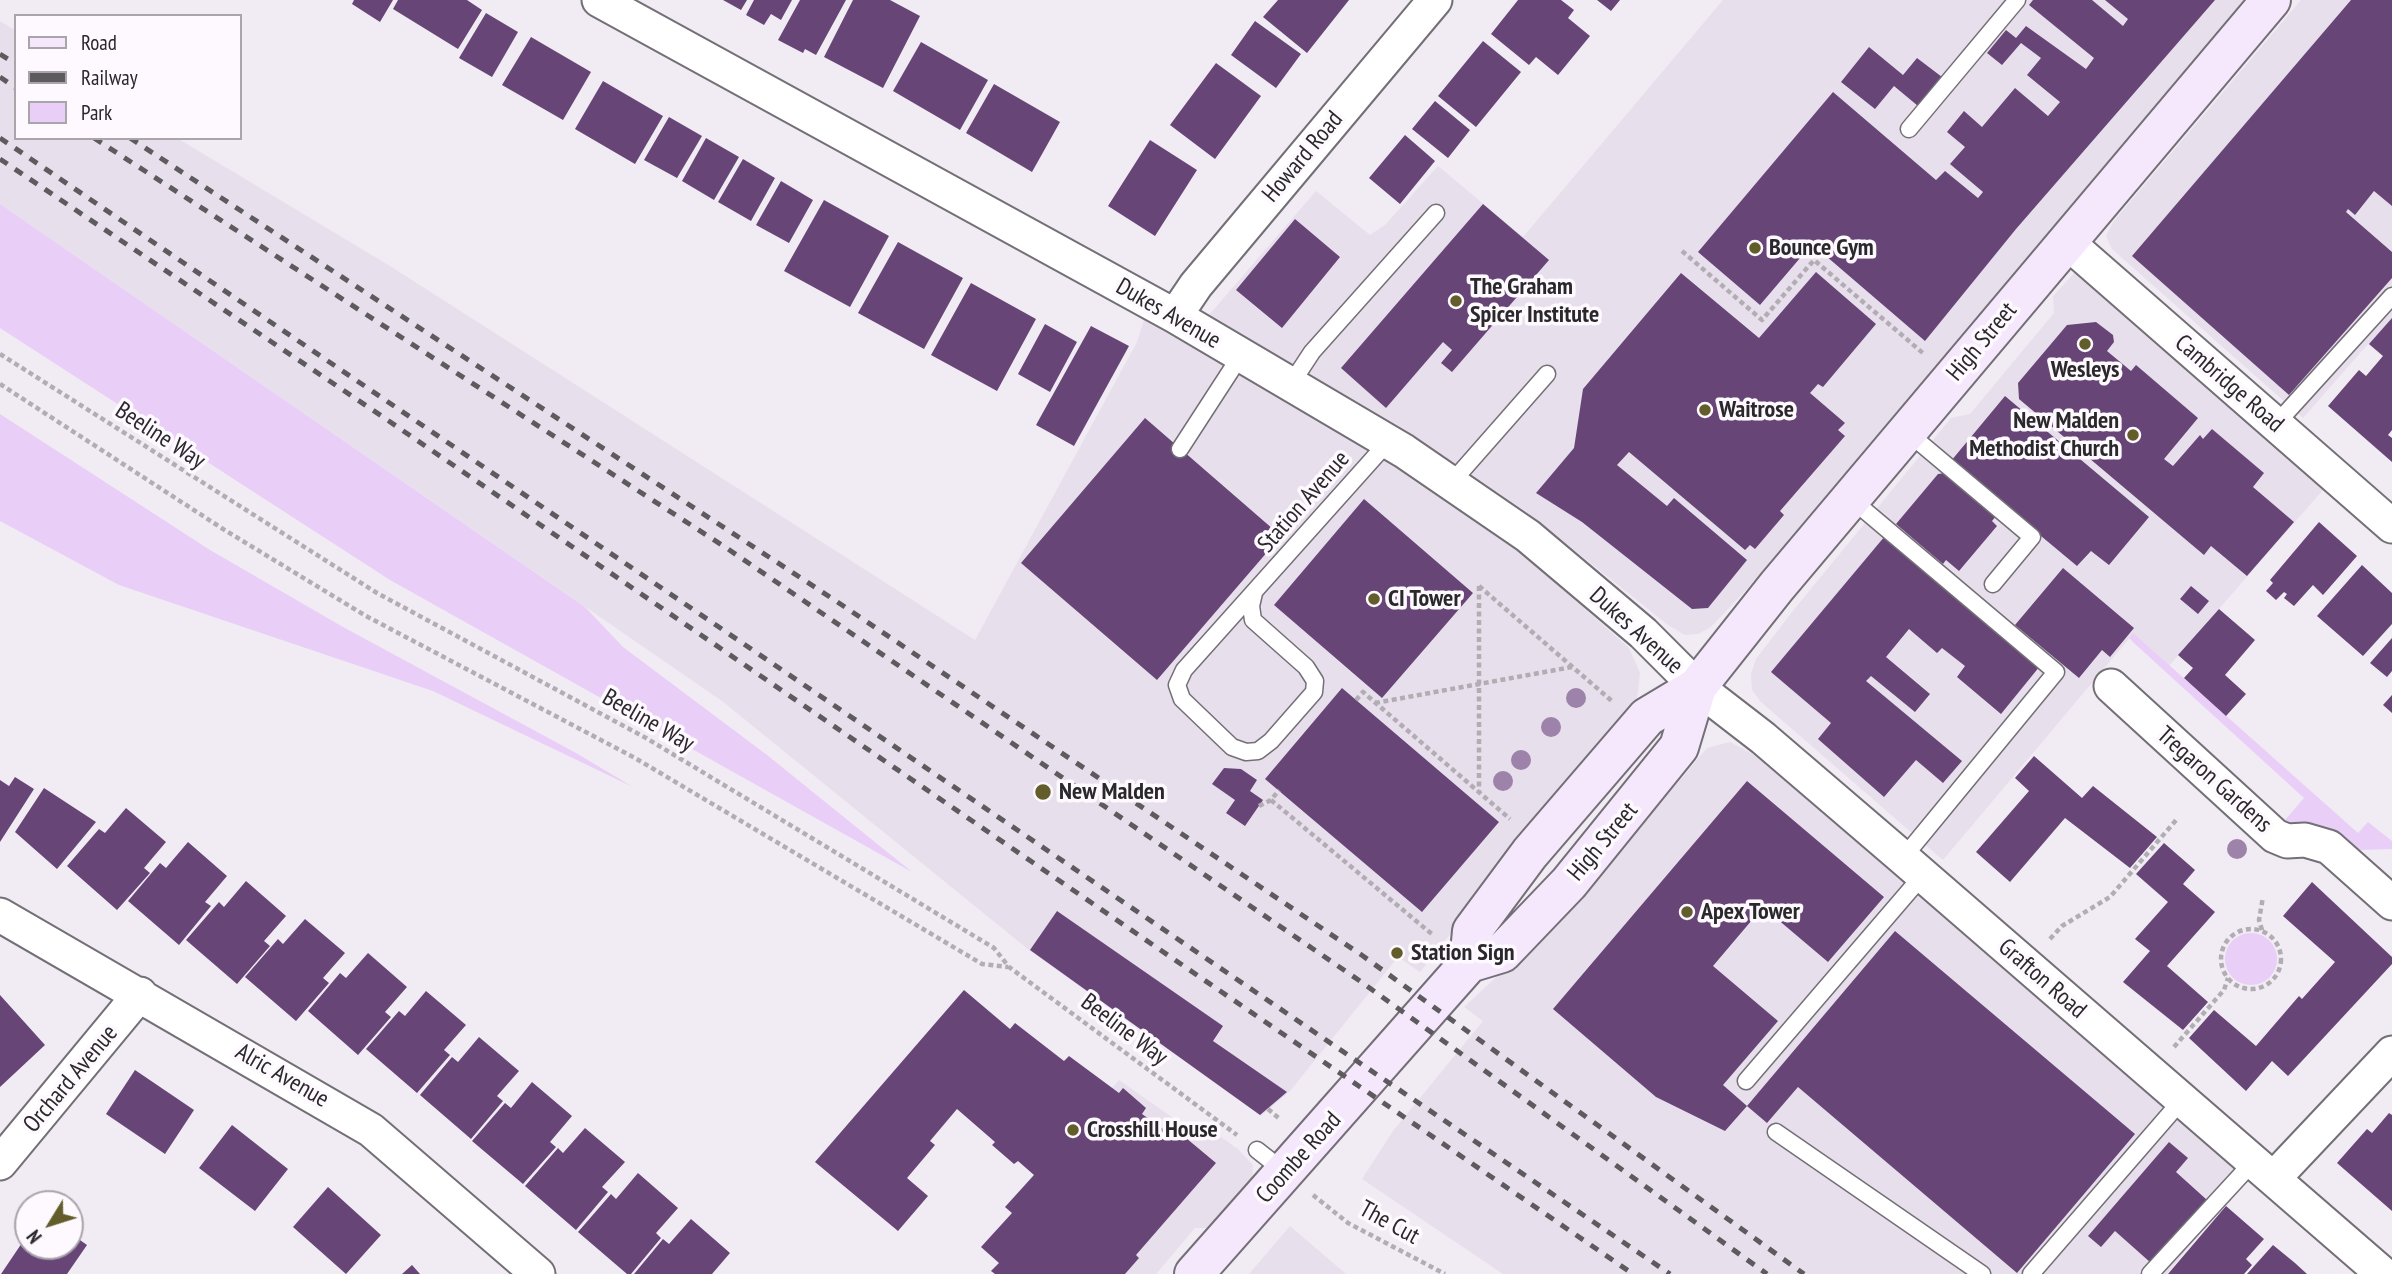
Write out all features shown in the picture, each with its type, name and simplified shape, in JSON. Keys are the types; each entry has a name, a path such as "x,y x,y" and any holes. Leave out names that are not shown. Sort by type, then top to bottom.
{"main road":[{"name":"High Street","path":"1402,1041 1469,963 1502,953 1569,883 1679,747 1697,687 1850,498 2271,0"},
{"name":"Coombe Road","path":"1194,1274 1271,1161 1402,1041"}],"street":[{"name":"Dukes Avenue","path":"600,0 1175,316 1452,482 1528,536 1643,633 1697,687"},
{"name":"Howard Road","path":"1175,316 1196,285 1435,0"},
{"name":"Cambridge Road","path":"2067,242 2392,526"},
{"name":"Tregaron Gardens","path":"2111,686 2275,836 2287,841 2305,841 2329,847 2392,903"},
{"name":"Grafton Road","path":"1697,687 1763,738 2383,1274"},
{"name":"Alric Avenue","path":"0,915 371,1130 538,1274"},
{"name":"Orchard Avenue","path":"0,1163 140,994"},
{"path":"2264,1170 2392,1053"}],"lane":[{"path":"1909,129 2017,0"},
{"path":"1291,384 1312,352 1436,213"},
{"path":"2276,424 2392,296"},
{"path":"1180,449 1241,355"},
{"path":"1452,482 1547,374"},
{"path":"1906,432 2032,537 1993,584"},
{"name":"Station Avenue","path":"1254,593 1251,606 1253,620 1306,667 1315,681 1314,692 1271,741 1258,751 1246,752 1233,747 1190,709 1177,685 1184,670 1388,442"},
{"path":"1746,1082 1913,867 2056,672 1850,498"},
{"path":"2031,1274 2181,1101"},
{"path":"1776,1132 1982,1274"},
{"path":"2150,1274 2264,1170"}],"path":[{"path":"1682,251 1762,320 1814,260 1930,359"},
{"name":"Beeline Way","path":"0,354 377,593 646,738 994,948 1009,967 1271,1161"},
{"path":"0,384 223,529 366,616 635,758 982,964 1009,967"},
{"path":"1479,792 1479,586 1620,708"},
{"path":"1375,703 1572,667"},
{"path":"1356,700 1363,692 1521,828"},
{"path":"1259,806 1270,800 1279,790"},
{"path":"1270,800 1437,938"},
{"path":"2027,966 2063,926 2110,897 2177,820"},
{"path":"2262,931 2259,920 2263,897"},
{"path":"2252,928 2259,920"},
{"path":"2252,928 2262,931 2274,938 2280,947 2282,957 2276,977 2259,988 2249,989 2235,984 2228,978 2221,964 2224,945 2237,931 2252,928"},
{"path":"2224,990 2228,978"},
{"path":"2150,1073 2224,990 2235,984"},
{"path":"1268,1109 1285,1123"},
{"name":"The Cut","path":"1318,1199 1348,1223 1444,1274"}],"shaded area":[{"path":"1723,0 2244,0 1746,590 1711,627 1698,634 1685,635 1668,625 1524,510 1404,429 1209,315 1316,191 1370,235 1385,225 1438,166 1523,237"},
{"path":"2301,0 2392,0 2392,364 2368,344 2303,418 2112,249 2106,236 2113,222"},
{"path":"0,21 14,30 14,140 180,140 390,266 975,640 1137,342 1144,320 1414,476 1528,558 1629,648 1640,673 1637,699 1420,972 1398,957 1290,1091 1261,1116 1029,950 722,701 0,204"},
{"path":"2078,269 2329,483 2169,666 2133,634 1943,860 1761,702 1752,690 1751,674 1756,659 1792,612 1951,418 1970,414 2054,313 2053,296"},
{"path":"1730,742 1775,766 2248,1173 2167,1274 1503,1274 1362,1179 1393,1131 1483,1021 1464,1007 1574,905 1707,748"},
{"path":"1119,1080 1200,1137 1208,1128 1238,1149 1253,1165 1252,1180 1211,1228 1195,1228 1156,1274 995,1274 991,1271 999,1263 981,1247 1012,1214 1005,1207"},
{"path":"1290,1226 1346,1274 1249,1274"}],"green space":[{"path":"0,204 585,607 623,647 767,755 912,872 390,580 0,328"},
{"path":"0,414 210,550 343,627 576,753 633,787 433,691 119,585 0,521"},
{"path":"2133,633 2358,833 2368,822 2392,841 2392,849 2361,850 2285,820 2304,798 2134,643 2129,638"},
{"path":"2251,933 2261,935 2269,941 2275,949 2275,969 2269,977 2261,983 2251,985 2241,983 2233,977 2227,969 2225,959 2227,949 2233,941 2241,935"}],"building":[{"path":"354,0 393,0 380,22 352,4"},
{"path":"398,0 467,0 482,10 458,49 393,9"},
{"path":"723,0 747,0 741,10"},
{"path":"754,0 792,0 781,20 771,14 764,25 746,15"},
{"path":"800,0 846,0 816,55 805,49 803,53 778,40"},
{"path":"853,0 890,0 920,16 883,88 824,57"},
{"path":"1278,0 1349,0 1307,53 1263,17"},
{"path":"1518,0 1561,0 1574,10 1568,18 1590,36 1558,75 1536,57 1529,65 1491,34"},
{"path":"1597,0 1620,0 1611,11"},
{"path":"2033,0 2092,0 2123,26 2128,19 2105,0 2215,0 2016,229 1925,341 1812,244 1760,305 1698,252 1833,92 1936,180 1945,171 1978,198 1983,192 1950,164 1965,147 1947,132 1964,111 1982,127 2015,88 2048,116 2060,102 2027,75 2041,58 2021,43 2002,65 1987,53 2006,30 2016,38 2026,26 2086,69 2094,58 2029,5"},
{"path":"2351,0 2392,0 2392,206 2374,191 2355,215 2348,209 2346,212 2392,252 2392,278 2289,395 2132,256"},
{"path":"486,13 518,32 492,77 459,58"},
{"path":"1255,21 1301,54 1276,88 1231,55"},
{"path":"531,37 591,72 563,120 502,85"},
{"path":"1483,41 1521,72 1476,127 1438,96"},
{"path":"921,42 988,80 960,130 893,91"},
{"path":"1869,47 1903,75 1917,58 1942,77 1918,106 1894,86 1875,109 1841,82"},
{"path":"1216,63 1261,96 1215,159 1170,125"},
{"path":"603,81 663,116 635,164 575,129"},
{"path":"994,84 1060,122 1032,172 966,133"},
{"path":"1435,101 1470,130 1448,158 1412,129"},
{"path":"669,117 702,136 677,178 644,160"},
{"path":"1405,135 1435,161 1400,204 1369,178"},
{"path":"706,138 739,157 714,200 682,181"},
{"path":"1150,140 1197,170 1155,236 1108,206"},
{"path":"743,159 775,178 751,221 718,202"},
{"path":"781,181 813,200 789,243 756,225"},
{"path":"824,200 889,236 850,307 784,271"},
{"name":"The Graham Spicer Institute","path":"1483,204 1549,260 1452,372 1441,363 1452,350 1443,342 1386,408 1341,368"},
{"path":"1295,219 1340,257 1282,328 1236,290"},
{"path":"898,242 963,278 924,349 858,313"},
{"name":"Waitrose","path":"1816,272 1876,324 1823,387 1818,384 1810,393 1845,423 1838,430 1845,436 1780,511 1784,515 1755,549 1750,545 1745,550 1629,452 1617,465 1667,506 1674,498 1747,560 1708,608 1692,609 1582,522 1536,493 1574,448 1583,389 1681,273 1759,338"},
{"path":"971,283 1036,319 997,391 931,355"},
{"path":"2392,318 2392,430 2388,435 2392,438 2392,462 2328,406 2359,370 2366,376 2383,356 2369,344"},
{"path":"2096,322 2113,335 2114,342 2107,351 2131,371 2136,365 2198,418 2164,459 2173,466 2200,435 2203,439 2212,429 2264,473 2253,487 2294,522 2247,576 2211,546 2204,555 2019,399 2018,383 2067,325"},
{"path":"1045,324 1077,342 1050,392 1018,374"},
{"path":"1091,326 1129,346 1074,446 1036,425"},
{"path":"2005,396 2149,517 2109,565 2091,551 2077,566 1951,461"},
{"path":"1145,418 1281,536 1157,680 1021,563"},
{"path":"1946,473 1996,516 1992,521 1997,526 1959,571 1946,560 1943,564 1896,524 1938,474"},
{"name":"CI Tower","path":"1364,499 1473,593 1382,698 1274,605"},
{"path":"2319,522 2357,556 2323,595 2313,585 2294,606 2284,598 2287,594 2284,592 2276,600 2266,591 2273,583 2270,580"},
{"path":"1885,536 2040,666 2001,714 1957,677 1965,666 1942,648 1937,653 1909,629 1886,657 1930,694 1915,712 1871,676 1866,681 1962,761 1943,783 1916,760 1884,797 1818,739 1831,723 1771,672"},
{"path":"2362,565 2392,593 2392,624 2363,656 2317,616"},
{"path":"2063,568 2134,628 2110,657 2102,650 2079,678 2015,625"},
{"path":"2191,586 2209,601 2198,614 2180,599"},
{"path":"2219,609 2255,640 2225,675 2246,694 2226,716 2184,678 2193,668 2178,655"},
{"path":"2392,638 2392,671 2387,677 2370,663"},
{"path":"1342,688 1499,822 1422,912 1265,779"},
{"path":"2392,695 2392,713 2383,705"},
{"path":"2034,756 2082,798 2093,786 2157,837 2130,868 2065,818 2010,882 1976,852 2029,791 2015,778"},
{"path":"1224,768 1241,769 1257,780 1250,791 1263,800 1245,826 1226,813 1235,800 1212,784"},
{"path":"15,777 34,789 0,842 0,780 9,786"},
{"path":"1747,781 1884,897 1828,962 1763,907 1713,966 1778,1021 1723,1085 1747,1106 1725,1131 1656,1097 1553,1009"},
{"path":"44,788 96,822 57,869 15,832"},
{"path":"126,808 166,842 144,868 150,873 117,910 67,866 99,829 105,833"},
{"path":"188,842 227,876 205,902 211,906 179,945 128,901 160,863 166,868"},
{"path":"2164,843 2195,870 2183,884 2215,912 2167,966 2208,1002 2183,1030 2123,982 2150,951 2135,939 2168,902 2136,874"},
{"path":"246,881 286,916 264,941 270,946 237,984 186,940 219,902 224,907"},
{"path":"2312,882 2392,957 2392,964 2288,1076 2272,1061 2246,1091 2189,1038 2214,1010 2256,1046 2299,996 2302,999 2335,962 2283,916"},
{"path":"1057,911 1223,1026 1213,1041 1287,1092 1260,1115 1030,950"},
{"path":"305,919 345,953 323,978 329,983 296,1021 245,977 278,939 283,944"},
{"path":"1895,931 2135,1134 2017,1273 1798,1087 1767,1123 1747,1106"},
{"path":"368,953 407,987 385,1012 391,1017 358,1055 308,1011 340,973 346,978"},
{"name":"Crosshill House","path":"964,990 1010,1029 1015,1023 1064,1061 1069,1056 1119,1093 1123,1088 1146,1108 1142,1114 1169,1133 1174,1128 1216,1163 1136,1255 1139,1258 1125,1274 995,1274 991,1271 999,1263 981,1247 1012,1213 1005,1207 1034,1175 1018,1161 1014,1164 992,1145 995,1142 957,1109 930,1141 935,1145 907,1178 928,1196 898,1231 815,1162"},
{"path":"426,991 466,1025 444,1050 450,1055 417,1093 366,1049 399,1011 405,1016"},
{"path":"0,995 45,1045 0,1087"},
{"path":"479,1037 519,1071 497,1096 503,1101 471,1139 420,1095 452,1057 458,1062"},
{"path":"135,1070 194,1110 165,1154 106,1114"},
{"path":"532,1082 572,1116 550,1142 556,1147 523,1184 472,1141 505,1103 511,1108"},
{"path":"2389,1113 2392,1115 2392,1211 2337,1163 2367,1129 2372,1133"},
{"path":"232,1125 288,1169 255,1211 199,1168"},
{"path":"585,1128 625,1162 602,1187 608,1192 576,1230 525,1186 558,1148 563,1153"},
{"path":"2169,1142 2188,1158 2176,1172 2207,1200 2151,1263 2115,1231 2101,1247 2088,1236"},
{"path":"638,1173 678,1208 656,1233 661,1238 631,1274 627,1274 578,1232 611,1194 616,1199"},
{"path":"328,1187 381,1235 346,1274 293,1227"},
{"path":"2226,1206 2264,1239 2246,1259 2252,1265 2244,1274 2168,1274"},
{"path":"691,1219 730,1253 712,1274 634,1274 663,1239 669,1244"},
{"path":"2273,1245 2295,1263 2307,1274 2247,1274"},
{"path":"14,1255 14,1260 77,1260 67,1274 1,1274"},
{"path":"412,1265 420,1274 402,1274"}],"railway":[{"path":"0,54 14,63"},
{"path":"0,77 14,87"},
{"path":"0,138 1670,1274"},
{"path":"97,140 728,549 1360,981 1767,1274"},
{"path":"133,140 836,601 1363,956 1804,1274"},
{"path":"0,159 383,417 1633,1274"}],"place":[{"name":"Bounce Gym","path":"1755,248"},
{"name":"The Graham Spicer Institute","path":"1456,301"},
{"name":"Wesleys","path":"2085,344"},
{"name":"Waitrose","path":"1705,410"},
{"name":"New Malden Methodist Church","path":"2133,435"},
{"name":"CI Tower","path":"1374,599"},
{"name":"New Malden","path":"1043,792"},
{"name":"Apex Tower","path":"1687,912"},
{"name":"Station Sign","path":"1397,953"},
{"name":"Crosshill House","path":"1073,1130"}]}
